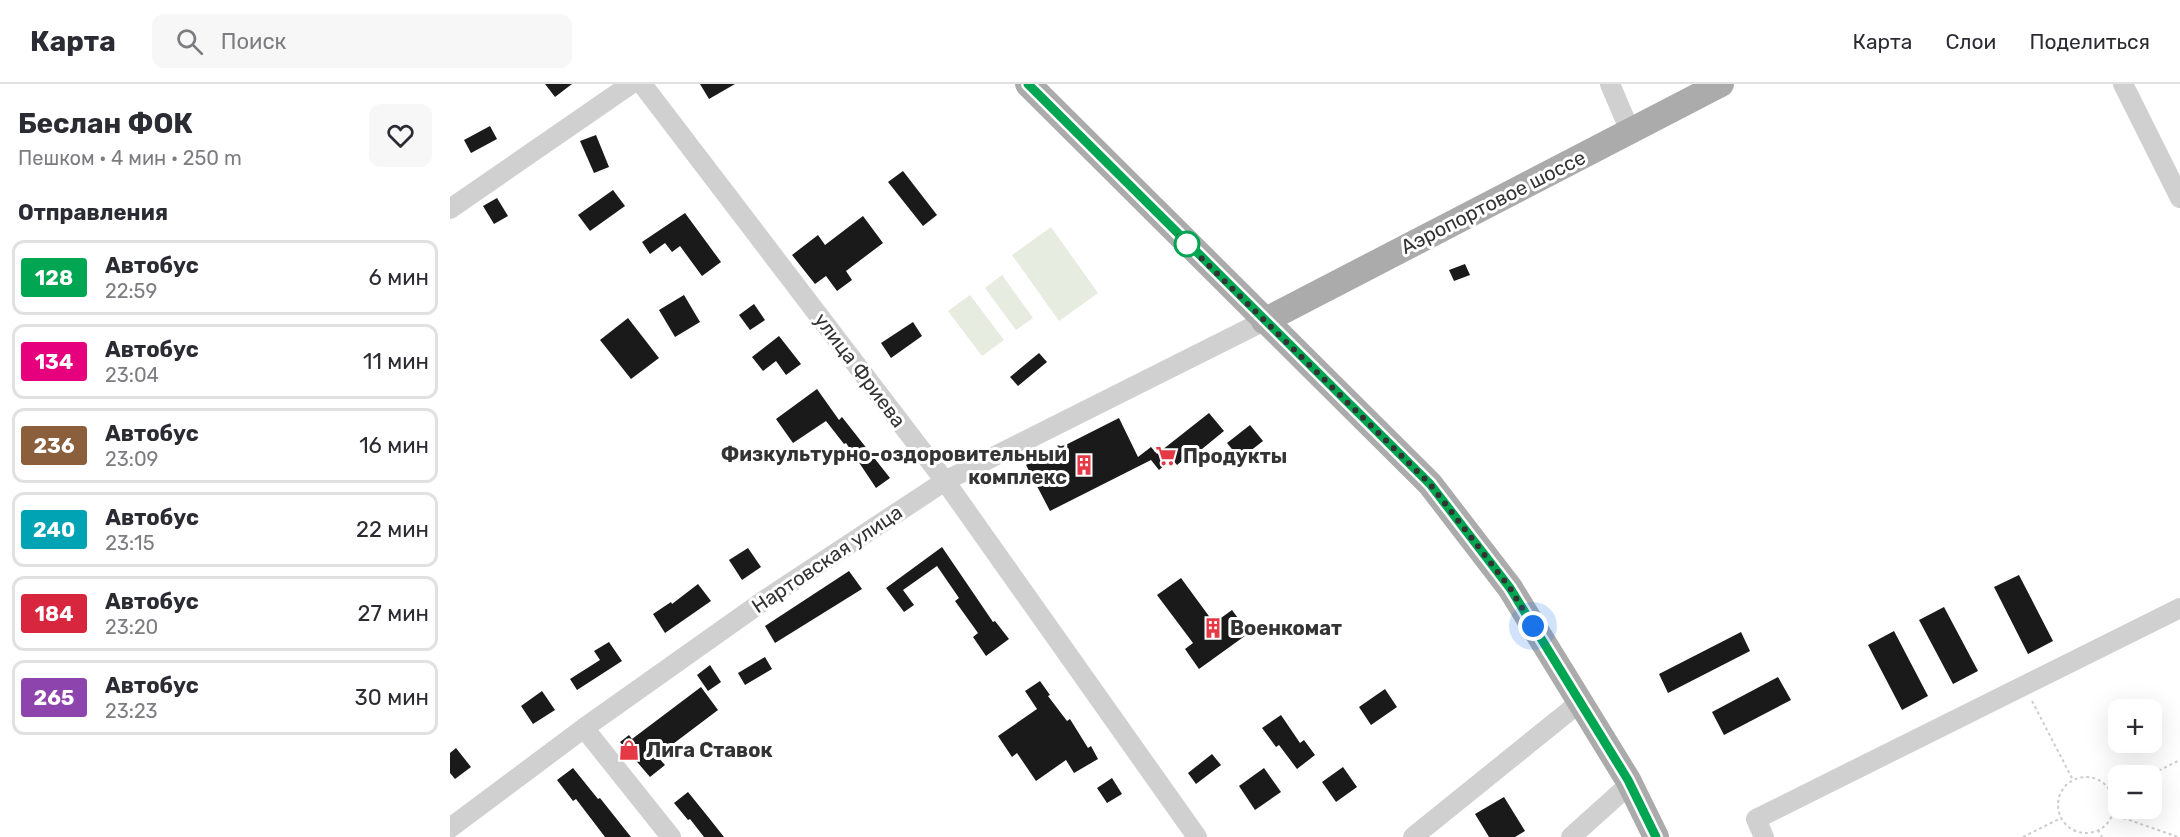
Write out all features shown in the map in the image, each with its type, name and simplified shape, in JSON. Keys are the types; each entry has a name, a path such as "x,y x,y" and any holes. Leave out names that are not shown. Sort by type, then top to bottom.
{"main road":[{"path":"1028,84 1430,484 1510,588 1630,784 1656,837"},
{"name":"Аэропортовое шоссе","path":"1264,321 1721,84"}],"street":[{"path":"450,210 632,84"},
{"name":"улица Фриева","path":"642,84 945,481 1197,837"},
{"path":"1610,84 1630,131"},
{"path":"2124,84 2180,198"},
{"name":"Нартовская улица","path":"453,819 769,597 945,481 1264,321"},
{"path":"1764,837 1756,819 2180,608"},
{"path":"1413,837 1579,703"},
{"path":"584,728 671,837"},
{"path":"1571,837 1630,784"}],"path":[{"path":"2024,685 2073,780"},
{"path":"2162,769 2180,760"},
{"path":"2108,789 2104,784 2094,779 2073,780 2065,787 2058,799 2061,818 2067,826 2077,832 2088,833 2098,830 2107,824 2110,819"},
{"path":"2023,837 2061,818"},
{"path":"2126,819 2178,837"},
{"path":"2098,830 2102,837"},
{"path":"2075,837 2077,832"}],"shaded area":[{"path":"1051,227 1098,293 1059,321 1012,255"},
{"path":"1002,275 1033,318 1016,330 985,288"},
{"path":"970,295 1004,340 982,356 948,311"}],"building":[{"path":"545,84 572,84 555,97"},
{"path":"700,84 735,84 709,99"},
{"path":"490,126 497,139 471,153 464,140"},
{"path":"596,135 609,167 594,173 580,141"},
{"path":"903,171 937,215 923,226 888,182"},
{"path":"613,190 625,206 590,231 578,215"},
{"path":"497,198 508,216 494,224 483,206"},
{"path":"685,213 721,262 702,276 680,246 672,252 665,243 650,254 642,242"},
{"path":"863,216 883,243 846,271 852,280 837,291 826,276 815,284 792,255 818,235 825,245"},
{"path":"1465,264 1470,275 1454,281 1449,270"},
{"path":"684,295 700,322 675,337 659,310"},
{"path":"754,304 765,320 750,330 739,315"},
{"path":"628,318 659,358 631,379 600,340"},
{"path":"913,322 922,336 891,358 881,343"},
{"path":"779,336 801,364 786,375 776,361 763,371 752,357"},
{"path":"1039,353 1047,362 1018,386 1010,377"},
{"path":"817,389 839,420 842,417 890,478 876,488 846,443 844,444 826,421 793,443 776,419"},
{"name":"Физкультурно-оздоровительный комплекс","path":"1209,413 1224,431 1191,458 1189,455 1177,465 1172,459 1159,470 1151,460 1050,511 1026,465 1119,418 1138,457 1151,447 1157,454"},
{"path":"1250,425 1263,441 1240,459 1227,443"},
{"path":"942,547 993,622 995,621 1009,639 986,656 973,637 978,633 955,601 959,598 937,566 903,590 914,605 904,612 886,588"},
{"path":"748,548 761,567 742,580 729,560"},
{"path":"849,571 862,589 775,643 765,626"},
{"path":"2019,575 2053,641 2028,654 1994,587"},
{"name":"Военкомат","path":"1181,578 1214,623 1232,610 1249,633 1199,669 1185,649 1193,643 1157,595"},
{"path":"698,584 711,601 665,633 653,614 671,602 672,604"},
{"path":"1944,607 1978,671 1953,684 1919,620"},
{"path":"1894,631 1928,696 1902,710 1868,645"},
{"path":"1741,632 1750,651 1668,693 1659,674"},
{"path":"609,642 622,661 577,690 570,679 600,660 594,651"},
{"path":"765,657 772,669 745,685 738,673"},
{"path":"710,665 721,682 708,691 697,675"},
{"path":"1778,677 1791,700 1724,735 1712,712"},
{"path":"1040,681 1050,695 1048,696 1067,721 1070,719 1088,748 1091,746 1098,759 1074,773 1066,760 1036,781 1017,753 1012,757 998,736 1037,709 1025,691"},
{"path":"701,687 718,710 657,756 665,765 650,777 620,742 629,735 632,739"},
{"path":"1385,689 1397,707 1371,725 1359,707"},
{"path":"542,691 555,710 533,724 521,706"},
{"path":"1281,715 1300,743 1304,740 1315,755 1297,769 1279,745 1276,747 1262,728"},
{"path":"456,748 471,767 455,779 450,773 450,753"},
{"path":"1212,754 1221,765 1196,784 1188,773"},
{"path":"1343,767 1357,787 1336,802 1322,782"},
{"path":"573,768 631,837 605,837 576,799 573,801 557,780"},
{"path":"1264,768 1281,792 1255,810 1239,786"},
{"path":"1112,778 1122,794 1107,803 1097,788"},
{"path":"688,792 724,837 704,837 674,803"},
{"path":"1504,797 1525,831 1515,837 1489,837 1475,814"}],"bus line":[{"name":"128","path":"1028,84 1430,484 1510,588 1628,780 1656,837"}],"place":[{"name":"Продукты","path":"1166,456"},
{"name":"Физкультурно-оздоровительный комплекс","path":"1084,465"},
{"name":"Военкомат","path":"1213,628"},
{"name":"Лига Ставок","path":"629,750"}],"route":[{"path":"1187,244 1179,236 1430,484 1510,588 1533,626"}]}
